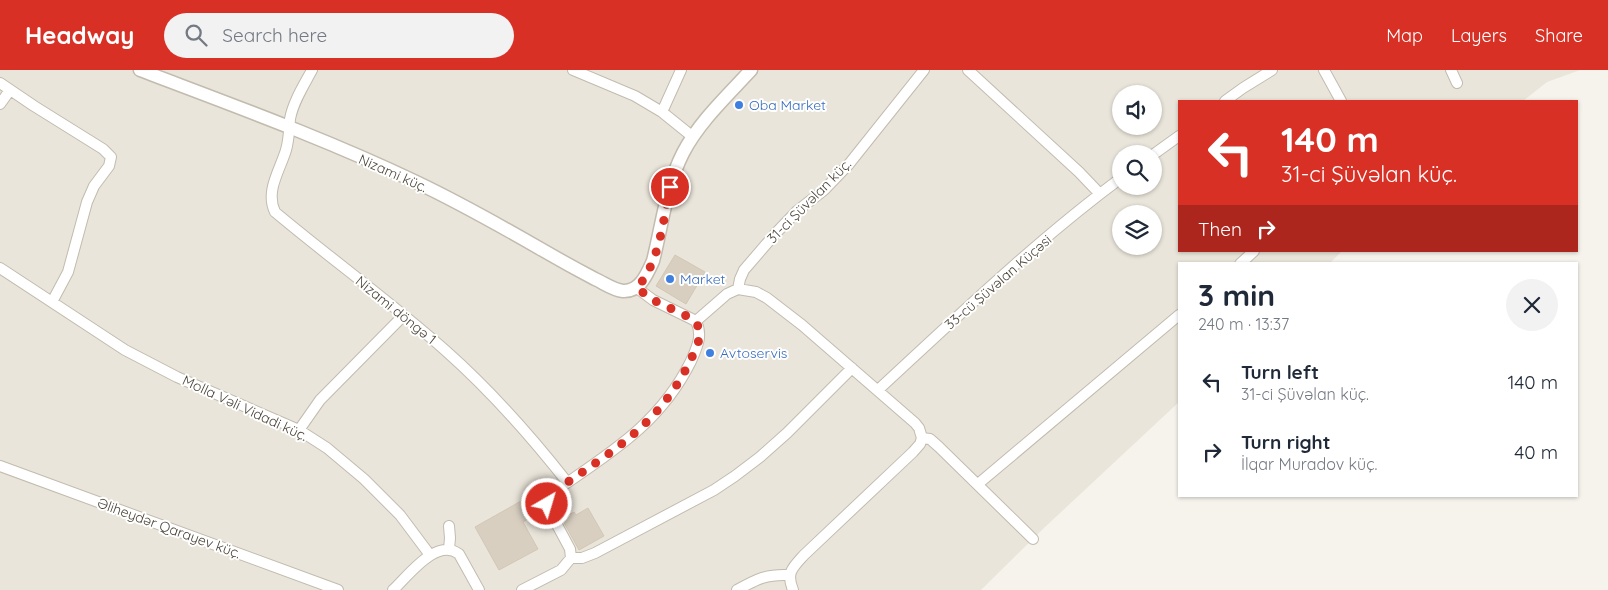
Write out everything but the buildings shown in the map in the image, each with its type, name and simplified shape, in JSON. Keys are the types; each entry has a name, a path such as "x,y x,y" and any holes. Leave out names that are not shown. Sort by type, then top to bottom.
{"street":[{"name":"Nizami küç.","path":"140,70 163,74 416,182 503,227 610,287 624,291 637,288"},
{"name":"Nizami döngə 1","path":"312,70 294,108 286,149 272,187 270,196 275,212 446,351 514,418 567,482"},
{"path":"573,70 635,96 662,112 693,137"},
{"path":"662,112 681,70"},
{"path":"522,590 561,570 571,558 570,549 547,504 551,495 636,433 664,404 682,378 696,350 700,334 696,321 653,300 637,288 644,280 653,261 676,170 683,154 693,137 721,102 751,70"},
{"path":"968,70 1079,172 1100,194"},
{"path":"1226,100 1272,70"},
{"path":"1324,70 1340,100"},
{"path":"1451,70 1457,83"},
{"name":"31-ci Şüvəlan küç.","path":"738,289 744,270 775,234 842,171 921,71"},
{"path":"0,83 104,149 111,157 108,166 94,186 87,202 68,272 52,302"},
{"path":"0,104 10,90"},
{"path":"1162,148 1178,137"},
{"name":"33-cü Şüvəlan Küçəsi","path":"878,390 1033,250 1112,185"},
{"path":"1242,262 1253,252"},
{"name":"Molla Vəli Vidadi küç.","path":"0,268 125,350 157,368 298,430 327,448 364,479 406,521 430,555"},
{"path":"696,321 727,294 738,289 756,292 767,298 802,325 919,428 922,438 920,444 913,452 792,568 789,575 793,590"},
{"path":"298,430 320,400 403,316"},
{"path":"978,484 1178,316"},
{"path":"571,558 582,558 595,553 714,490 735,476 787,433 852,368"},
{"path":"922,438 930,439 939,446 1033,539"},
{"name":"Əliheydər Qarayev küç.","path":"0,466 338,590"},
{"path":"449,526 449,549"},
{"path":"393,590 430,555 438,550 449,549 455,551 463,559 479,590"},
{"path":"737,590 770,575 789,575"}],"shaded area":[{"path":"0,70 1580,70 1547,82 1524,100 1178,100 1178,252 1341,252 1331,262 1178,262 1178,403 1044,528 981,590 0,590"}],"place":[{"name":"Oba Market","path":"739,105"},
{"name":"Market","path":"670,279"},
{"name":"Avtoservis","path":"710,353"}],"route":[{"path":"547,504 555,491 612,452 651,418 675,390 696,350 700,334 696,321 649,298 637,288 644,280 653,261 670,187"}]}
